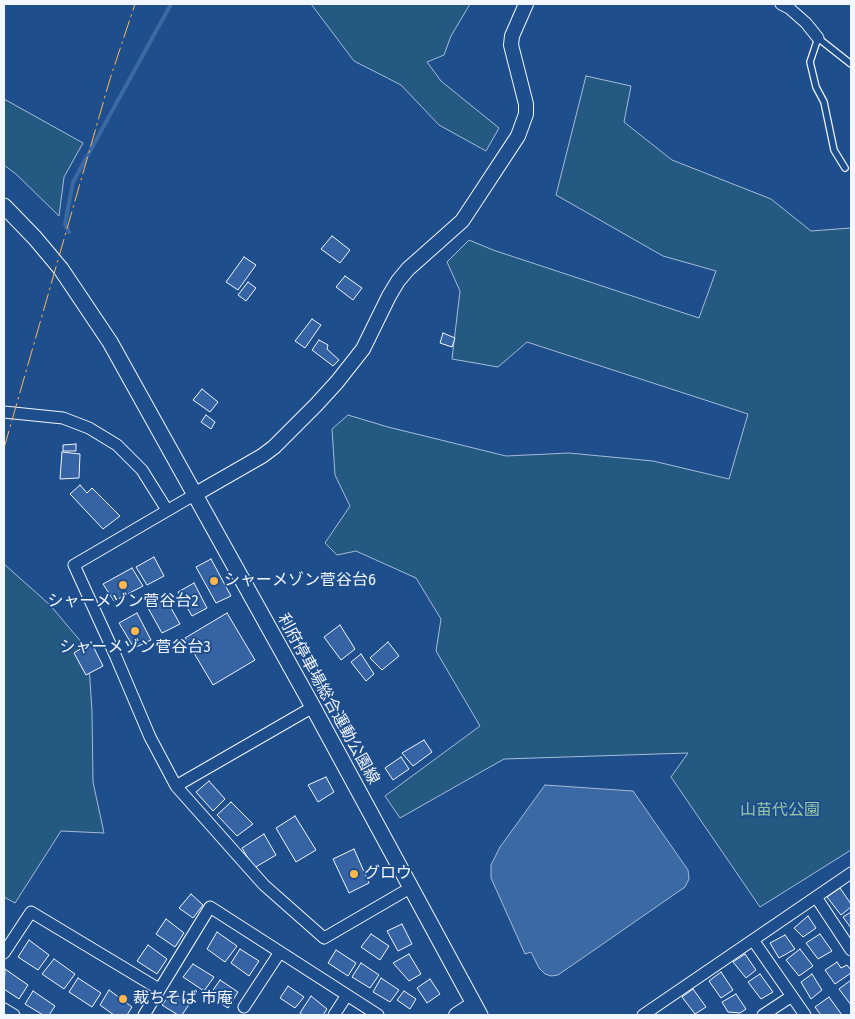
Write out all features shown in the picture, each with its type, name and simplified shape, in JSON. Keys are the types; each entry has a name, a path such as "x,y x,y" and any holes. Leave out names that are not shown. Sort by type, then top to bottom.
{"main road":[{"name":"利府停車場総合運動公園線","path":"4,206 36,238 61,269 110,342 313,707 476,1009"}],"street":[{"path":"410,888 324,938 264,885 176,786 150,736 74,565 262,456 274,447 316,406 363,349 388,296 398,280 462,221 518,136 524,119 526,104 511,45 512,36 526,4"},
{"path":"781,4 789,8 806,23 818,38"},
{"path":"4,412 63,418 96,432 117,445 142,470 166,510"},
{"path":"176,786 313,707"},
{"path":"643,1015 851,873"},
{"path":"816,898 851,949"},
{"path":"146,1015 159,989 210,907 378,1015"},
{"path":"4,953 31,912 159,989"},
{"path":"753,940 805,1015"},
{"path":"244,1007 280,952"},
{"path":"334,1015 347,995"},
{"path":"763,1015 792,996"},
{"path":"4,1008 14,1015"},
{"path":"456,1015 476,1009"}],"lane":[{"path":"845,168 834,150 824,102 816,87 810,62 818,38 851,64"}],"green space":[{"path":"311,4 470,4 451,36 444,55 427,62 441,81 499,128 486,151 439,125 401,85 354,61"},
{"name":"山苗代公園","path":"586,76 631,86 624,122 672,160 771,199 811,231 851,228 851,850 760,907 671,777 688,753 504,759 400,818 385,796 480,726 436,651 441,619 416,578 356,551 337,555 325,543 350,506 335,475 332,429 348,415 388,427 506,456 569,453 653,461 729,479 748,414 527,342 498,367 452,359 460,291 447,262 469,240 493,250 699,318 716,271 663,256 556,195"},
{"path":"4,99 83,143 64,177 59,216 16,174 4,165"},
{"path":"4,564 50,605 88,650 92,711 93,782 104,833 61,831 15,903 4,897"}],"shaded area":[{"path":"545,785 633,791 688,870 689,879 685,887 558,975 551,976 545,974 539,968 531,952 525,954 491,878 491,865 500,847"}],"building":[{"path":"332,236 350,250 340,263 321,249"},
{"path":"244,257 256,265 238,290 226,282"},
{"path":"345,276 362,288 353,300 336,287"},
{"path":"248,282 256,288 246,301 238,295"},
{"path":"312,319 321,325 305,348 295,341"},
{"path":"443,333 455,338 452,347 440,343"},
{"path":"319,340 328,345 327,349 339,360 333,366 312,350"},
{"path":"202,389 218,402 210,412 193,400"},
{"path":"206,415 215,422 211,429 201,422"},
{"path":"76,444 76,451 63,451 63,445"},
{"path":"62,452 80,454 79,478 60,479"},
{"path":"80,485 87,493 92,488 120,516 103,529 70,494"},
{"path":"154,557 164,576 147,585 136,567"},
{"name":"シャーメゾン菅谷台6","path":"211,559 231,596 216,603 196,567"},
{"name":"シャーメゾン菅谷台2","path":"132,568 143,586 114,601 103,584"},
{"path":"194,583 207,608 192,616 178,592"},
{"path":"166,599 180,624 162,633 148,608"},
{"name":"シャーメゾン菅谷台3","path":"137,613 151,640 134,648 119,623"},
{"path":"227,613 255,660 213,685 185,638"},
{"path":"340,625 355,649 341,660 324,637"},
{"path":"91,642 103,666 86,675 74,653"},
{"path":"388,642 399,656 382,670 370,658"},
{"path":"361,654 374,674 366,681 351,662"},
{"path":"424,740 432,752 413,766 402,753"},
{"path":"401,757 409,769 393,780 385,768"},
{"path":"326,777 334,792 318,802 308,785"},
{"path":"209,781 225,799 213,811 196,792"},
{"path":"231,802 253,824 237,836 217,815"},
{"path":"295,816 316,850 296,862 276,828"},
{"path":"264,834 276,855 254,868 242,848"},
{"path":"354,849 369,883 349,893 333,859"},
{"path":"840,888 851,904 851,907 841,915 827,897"},
{"path":"191,894 203,905 193,918 179,908"},
{"path":"851,912 851,928 843,917"},
{"path":"808,916 816,928 803,937 794,928"},
{"path":"166,919 184,933 175,947 156,934"},
{"path":"402,924 412,944 398,951 387,931"},
{"path":"217,932 237,946 225,962 207,949"},
{"path":"371,934 389,946 380,960 361,947"},
{"path":"820,934 832,951 818,959 806,943"},
{"path":"785,935 795,949 779,958 770,943"},
{"path":"29,940 49,955 38,970 18,957"},
{"path":"148,945 167,959 157,974 137,961"},
{"path":"240,949 259,961 249,976 231,963"},
{"path":"800,949 813,966 799,976 786,960"},
{"path":"336,950 356,963 348,976 328,963"},
{"path":"409,954 421,974 409,981 393,963"},
{"path":"745,954 756,970 746,978 733,962"},
{"path":"54,959 75,974 64,989 42,974"},
{"path":"837,962 841,968 847,965 851,973 835,984 825,970"},
{"path":"361,963 379,975 370,988 352,977"},
{"path":"193,964 214,977 204,991 183,977"},
{"path":"5,969 28,985 19,999 4,989"},
{"path":"721,972 733,990 721,998 709,981"},
{"path":"760,974 773,992 761,999 748,982"},
{"path":"812,974 822,990 811,999 801,982"},
{"path":"78,978 101,993 92,1007 69,992"},
{"path":"381,978 399,990 390,1002 373,992"},
{"path":"430,979 440,994 427,1003 417,988"},
{"path":"220,980 238,992 228,1008 209,996"},
{"path":"851,980 851,1005 839,989"},
{"path":"288,986 304,997 295,1008 280,998"},
{"path":"693,989 706,1007 695,1014 682,997"},
{"path":"109,990 132,1007 127,1015 114,1015 100,1005"},
{"path":"173,990 190,1003 182,1015 178,1015 162,1005"},
{"path":"33,991 55,1006 49,1015 43,1015 25,1004"},
{"path":"404,991 416,999 410,1009 397,1000"},
{"path":"736,994 746,1009 740,1013 728,1012 722,1002"},
{"path":"311,996 327,1009 323,1015 303,1015 300,1013"},
{"path":"829,997 842,1015 821,1015 815,1007"}],"waterway":[{"path":"69,232 65,224 73,182 171,4"}],"power":[{"path":"4,448 110,79 135,4"}],"place":[{"name":"シャーメゾン菅谷台6","path":"214,581"},
{"name":"シャーメゾン菅谷台2","path":"123,585"},
{"name":"シャーメゾン菅谷台3","path":"135,631"},
{"name":"グロウ","path":"354,874"},
{"name":"裁ちそば 市庵","path":"123,999"}]}
